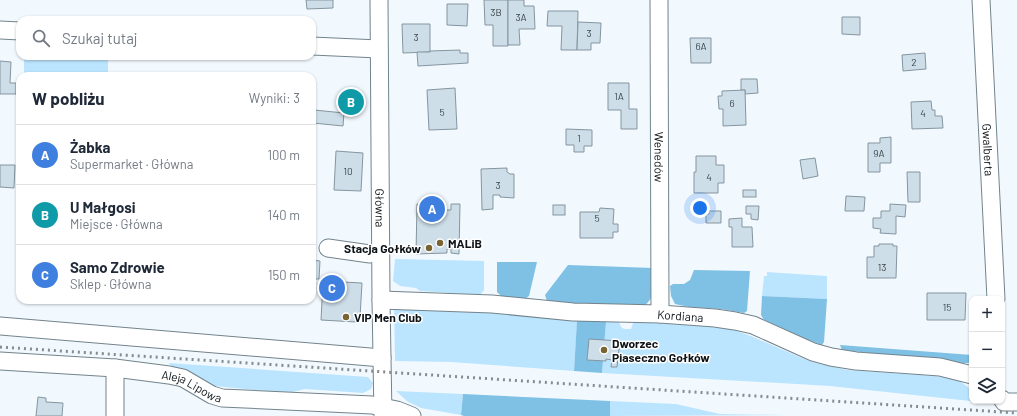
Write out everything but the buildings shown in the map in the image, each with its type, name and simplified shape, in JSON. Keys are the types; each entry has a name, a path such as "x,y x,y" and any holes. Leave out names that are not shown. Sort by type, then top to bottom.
{"street":[{"name":"Główna","path":"379,0 383,412"},
{"name":"Wenedów","path":"659,0 660,314"},
{"name":"Gwalberta","path":"981,0 996,296"},
{"path":"0,30 16,31"},
{"path":"316,46 379,49"},
{"path":"328,248 370,254"},
{"name":"Kordiana","path":"381,300 492,304 573,312 660,314 715,318 753,325 813,352 831,357 876,363 940,367 969,374"},
{"path":"0,326 382,358"},
{"name":"Aleja Lipowa","path":"0,361 115,368 169,375 183,378 212,395 222,398 372,405 383,412 398,410 412,416"},
{"path":"115,368 115,416"},
{"path":"1005,402 1017,402"}],"shaded area":[{"path":"24,60 108,60 108,72 24,72"},
{"path":"395,259 484,261 484,290 480,295 420,291 416,288 400,286 393,281"},
{"path":"497,262 537,262 529,296 525,299 501,296 497,292"},
{"path":"568,265 653,268 653,294 644,306 578,304 547,301 545,295"},
{"path":"694,270 750,271 747,311 744,313 675,304 671,296 670,286 673,284 684,284 690,280"},
{"path":"767,272 827,276 827,299 762,296 764,276 767,276"},
{"path":"762,296 827,299 824,342 822,345 764,320 761,315"},
{"path":"394,307 461,310 577,320 574,371 451,362 395,361"},
{"path":"577,320 606,322 602,373 574,371"},
{"path":"606,322 619,322 622,328 626,329 631,329 633,323 636,322 702,326 731,329 804,359 848,370 952,378 958,380 969,388 969,401 830,386 602,373"},
{"path":"840,345 969,355 969,363 963,363 842,350"},
{"path":"169,363 368,377 373,383 371,389 363,393 305,389 288,393 214,386 205,384 199,377 190,372 173,369"},
{"path":"396,391 463,394 461,415 421,408 408,402"},
{"path":"463,394 610,401 610,416 464,416 461,415"},
{"path":"610,401 676,404 720,414 789,415 610,416"}],"railway":[{"path":"0,347 1017,413"}],"place":[{"name":"U Małgosi","path":"351,102"},
{"name":"Żabka","path":"432,209"},
{"name":"MALiB","path":"440,243"},
{"name":"Stacja Gołków","path":"429,248"},
{"name":"Samo Zdrowie","path":"332,288"},
{"name":"VIP Men Club","path":"346,317"},
{"name":"Dworzec Piaseczno Gołków","path":"604,350"}]}
